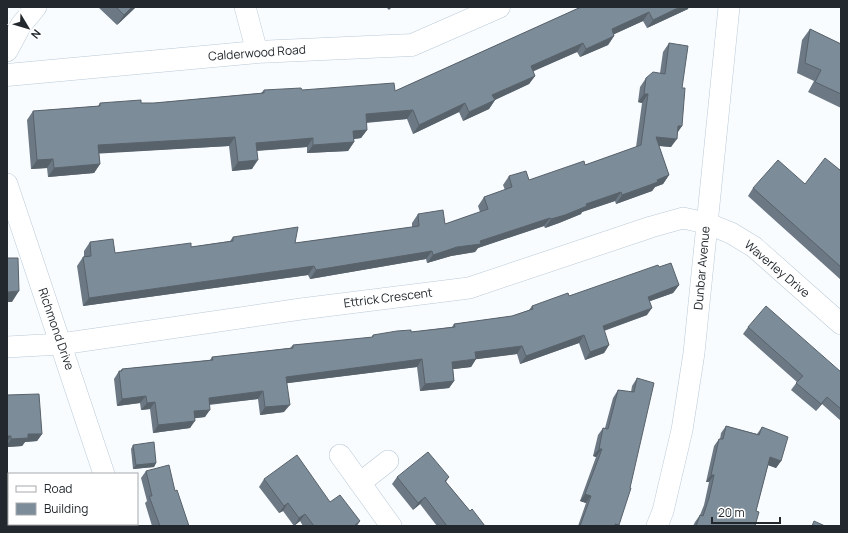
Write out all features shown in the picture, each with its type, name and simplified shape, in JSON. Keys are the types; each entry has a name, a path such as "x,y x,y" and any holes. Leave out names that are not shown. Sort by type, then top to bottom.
{"street":[{"path":"7,51 21,25 36,7"},
{"path":"245,7 256,52"},
{"name":"Calderwood Road","path":"7,75 256,52 412,45 499,7"},
{"name":"Dunbar Avenue","path":"657,526 663,511 682,430 693,360 729,7"},
{"name":"Richmond Drive","path":"7,184 104,473"},
{"name":"Ettrick Crescent","path":"7,347 61,344 301,309 469,288 683,218 706,223"},
{"name":"Waverley Drive","path":"706,223 731,233 754,247 841,324"},
{"path":"340,455 391,526"},
{"path":"360,483 388,461"}],"building":[{"path":"116,7 132,7 124,15"},
{"path":"581,7 680,7 653,20 649,12 612,29 614,36 586,49 583,43 531,66 535,76 492,95 495,100 469,112 465,103 419,125 413,110 366,114 367,130 353,131 354,142 313,145 313,138 256,143 258,160 238,162 235,137 98,145 100,164 54,168 53,159 37,160 33,111 100,106 100,103 141,100 141,103 154,103 264,93 264,90 301,88 302,90 394,83 395,91"},
{"path":"810,29 841,44 841,94 815,82 821,70 805,63"},
{"path":"669,43 688,46 682,88 685,88 682,126 678,126 677,139 656,137 669,175 657,180 658,182 622,195 621,192 586,204 587,206 565,215 550,218 480,241 481,244 457,247 433,255 432,251 316,270 314,266 89,298 83,257 91,256 90,242 113,239 115,253 191,243 191,247 233,241 233,237 298,227 295,243 419,226 418,214 443,210 445,224 488,209 484,197 512,187 509,176 526,171 529,180 584,161 585,165 641,145 648,94 644,94 646,78 653,72 665,74"},
{"path":"825,158 840,170 841,168 841,267 753,188 778,160 805,184"},
{"path":"7,258 18,258 19,291 7,292"},
{"path":"671,263 679,285 648,297 652,308 603,326 609,345 590,352 584,335 526,356 522,346 475,352 476,359 452,362 454,381 425,384 422,359 286,377 290,405 265,407 263,391 209,398 210,410 194,411 195,421 158,425 155,402 147,403 146,396 122,399 119,371 122,371 122,369 213,360 212,357 293,348 293,345 373,337 373,335 397,331 411,330 411,332 455,327 454,324 512,316 533,309 532,306 568,293 569,296 658,265 659,267"},
{"path":"766,306 841,372 841,409 827,397 821,404 796,383 803,376 748,327"},
{"path":"637,378 654,383 631,488 619,525 580,526 591,496 585,494 602,449 599,449 603,428 608,429 618,390 634,392"},
{"path":"39,394 42,434 28,434 28,438 11,439 11,436 7,436 7,395"},
{"path":"726,426 759,435 762,427 788,437 781,461 770,457 756,511 759,512 755,526 696,526 700,515 703,516 709,498 714,475 711,475 719,439 723,439"},
{"path":"154,442 156,463 136,465 133,445"},
{"path":"428,452 449,477 445,481 470,511 472,509 485,526 447,526 425,497 418,503 397,477"},
{"path":"297,455 330,502 340,495 360,521 354,526 314,526 305,514 299,518 288,503 284,506 264,479"},
{"path":"169,465 175,491 177,490 189,526 160,526 149,496 152,496 146,471"},
{"path":"814,521 825,526 812,526"},
{"path":"44,525 75,526 45,526"}]}
